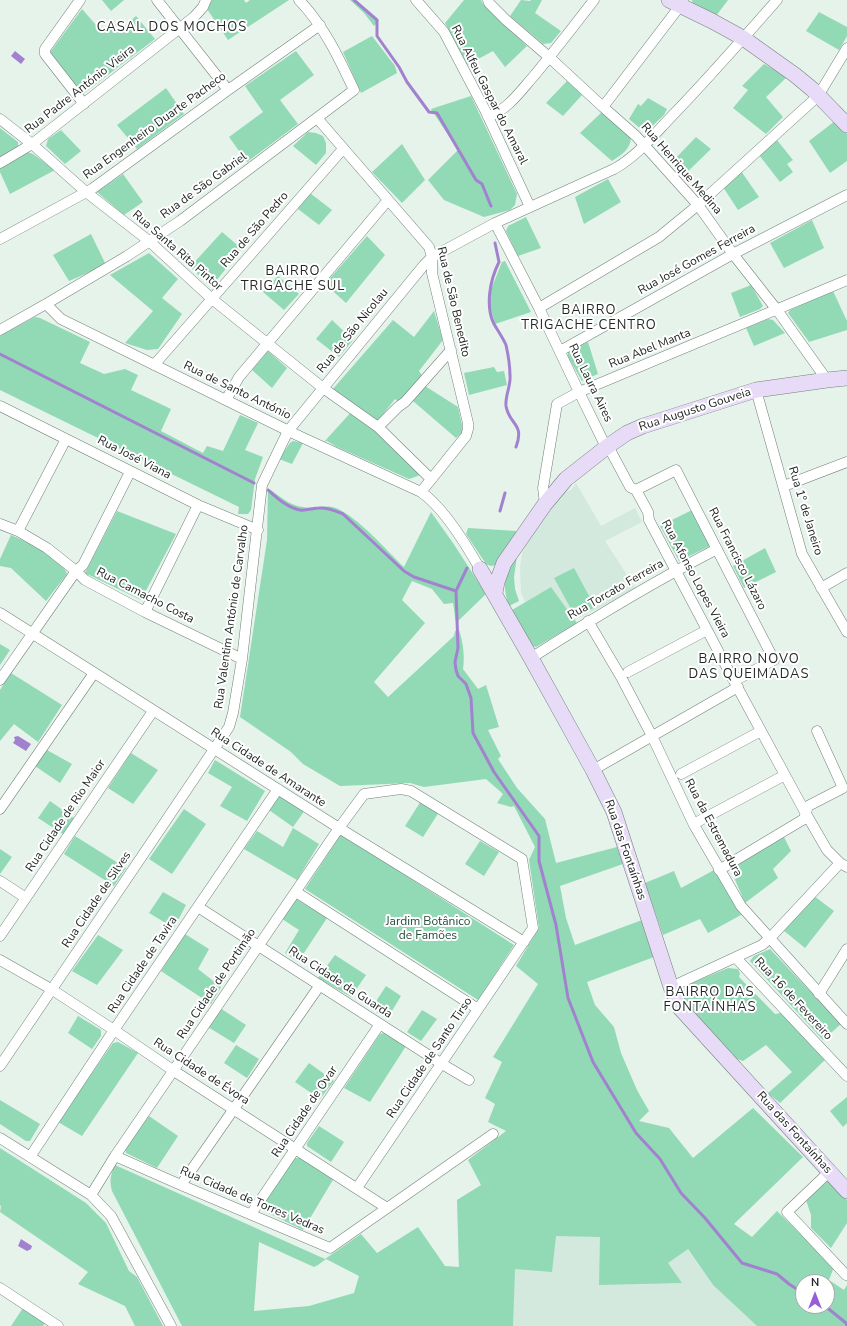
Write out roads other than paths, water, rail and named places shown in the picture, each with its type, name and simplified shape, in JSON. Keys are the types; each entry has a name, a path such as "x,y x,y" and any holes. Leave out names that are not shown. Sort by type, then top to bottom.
{"street":[{"path":"80,0 45,49 45,54 84,104"},
{"path":"157,0 228,90"},
{"name":"Rua Padre António Vieira","path":"0,163 32,144 180,29 203,7 206,0"},
{"path":"299,0 311,12 320,25"},
{"name":"Rua Alfeu Gaspar do Amaral","path":"416,0 444,32 488,117 530,207"},
{"name":"Rua Henrique Medina","path":"488,0 489,4 506,20 636,136 698,205 733,254 777,310 827,380"},
{"path":"488,117 498,113 510,104 594,0"},
{"name":"Rua de São Nicolau","path":"262,485 288,431 432,257 495,223 623,164 644,145 698,90 776,0"},
{"path":"603,107 678,2 742,38 795,74 847,125"},
{"name":"Rua Engenheiro Duarte Pacheco","path":"0,239 92,189 320,25"},
{"name":"Rua de São Gabriel","path":"0,330 149,242 180,221 354,90 337,53 320,25"},
{"path":"539,308 659,237 698,205 818,96 847,48"},
{"name":"Rua de São Benedito","path":"317,118 429,247 432,257 432,273 468,423 468,429 462,441 421,492"},
{"name":"Rua Santa Rita Pintor","path":"0,119 32,144 86,192 149,242 212,299 323,388 378,427 432,479"},
{"name":"Rua de São Pedro","path":"154,365 343,149"},
{"name":"Rua José Gomes Ferreira","path":"560,351 733,254 847,195"},
{"path":"226,400 239,377 388,200"},
{"name":"Rua Laura Aires","path":"495,223 539,308 604,443 608,446"},
{"name":"Rua Abel Manta","path":"545,504 543,488 557,404 579,392 847,280"},
{"name":"Rua de Santo António","path":"46,304 61,319 288,431 421,492"},
{"path":"378,427 405,402 450,350"},
{"name":"Rua Augusto Gouveia","path":"494,593 504,563 545,504 566,479 626,434 643,426 756,390 847,378"},
{"name":"Rua 1º de Janeiro","path":"756,390 802,554 847,632"},
{"name":"Rua José Viana","path":"1,408 198,505 258,530"},
{"path":"18,531 66,439"},
{"name":"Rua Afonso Lopes Vieira","path":"608,446 630,487 636,490 648,512 649,520 805,812 828,850 844,865"},
{"path":"784,486 847,462"},
{"name":"Rua Francisco Lázaro","path":"593,770 652,736 774,660 676,470 636,490"},
{"path":"0,680 32,632 76,571 83,565 130,472"},
{"name":"Rua Valentim António de Carvalho","path":"214,748 229,727 233,713 242,659 262,485"},
{"name":"Rua das Fontaínhas","path":"421,492 429,497 454,528 472,554 593,770 614,812 671,986 680,1008 847,1191"},
{"path":"145,612 198,505"},
{"name":"Rua Camacho Costa","path":"0,524 18,531 47,548 85,580 145,612 242,659"},
{"name":"Rua Torcato Ferreira","path":"531,658 588,621 676,570 717,549"},
{"path":"480,570 491,570 498,568 504,563"},
{"path":"821,588 847,573"},
{"name":"Rua Cidade de Amarante","path":"0,613 339,828 524,942"},
{"name":"Rua da Estremadura","path":"588,621 621,677 652,736 694,825 741,906 847,1024"},
{"path":"628,672 707,630"},
{"path":"0,809 94,673"},
{"name":"Rua Cidade de Rio Maior","path":"0,936 153,711"},
{"path":"681,774 761,731"},
{"path":"719,870 804,819 808,806 843,788 817,731"},
{"name":"Rua Cidade de Silves","path":"0,1066 214,748"},
{"path":"699,821 785,775"},
{"name":"Rua Cidade de Tavira","path":"30,1157 114,1030 278,789"},
{"name":"Rua Cidade de Santo Tirso","path":"339,828 364,794 401,789 411,791 522,859 533,928 357,1188"},
{"name":"Rua Cidade de Portimão","path":"91,1194 339,828"},
{"path":"671,986 762,945 844,865"},
{"path":"0,881 26,898"},
{"path":"296,892 478,1009"},
{"name":"Rua Cidade da Guarda","path":"198,907 469,1080"},
{"path":"819,994 847,949"},
{"name":"Rua 16 de Fevereiro","path":"736,958 847,1076"},
{"name":"Rua Cidade de Évora","path":"0,960 51,989 174,1071 387,1208"},
{"path":"182,1186 320,985"},
{"name":"Rua Cidade de Ovar","path":"251,1214 380,1024"},
{"name":"Rua Cidade de Torres Vedras","path":"116,1156 182,1186 330,1248 493,1134"},
{"path":"0,1138 91,1194 111,1216 171,1326"},
{"path":"830,1172 787,1212 846,1275"},
{"path":"0,1288 58,1326"}],"waterway":[{"path":"354,0 377,20 377,36 399,67 407,82 429,112 437,113 476,180 482,184 491,206"},
{"path":"495,243 499,262 493,277 489,301 491,317 506,345 510,368 510,383 506,398 506,406 510,417 518,428 519,433 516,447"},
{"path":"0,354 254,483"},
{"path":"268,490 283,502 296,509 302,510 325,508 343,514 404,571 414,577 456,591"},
{"path":"500,511 505,493"},
{"path":"467,568 456,591 458,648 455,662 456,670 458,676 466,684 471,698 473,733 494,772 539,836 539,861 556,925 568,998 593,1062 636,1133 660,1159 681,1193 705,1218 742,1263 777,1274 795,1288"},
{"path":"835,1314 846,1323 847,1326"}],"district":[{"name":"CASAL DOS MOCHOS","path":"172,28"},
{"name":"BAIRRO TRIGACHE SUL","path":"293,280"},
{"name":"BAIRRO TRIGACHE CENTRO","path":"589,318"},
{"name":"BAIRRO NOVO DAS QUEIMADAS","path":"749,668"},
{"name":"BAIRRO DAS FONTAÍNHAS","path":"710,1000"}],"park label":[{"name":"Jardim Botânico de Famões","path":"428,929"}]}
